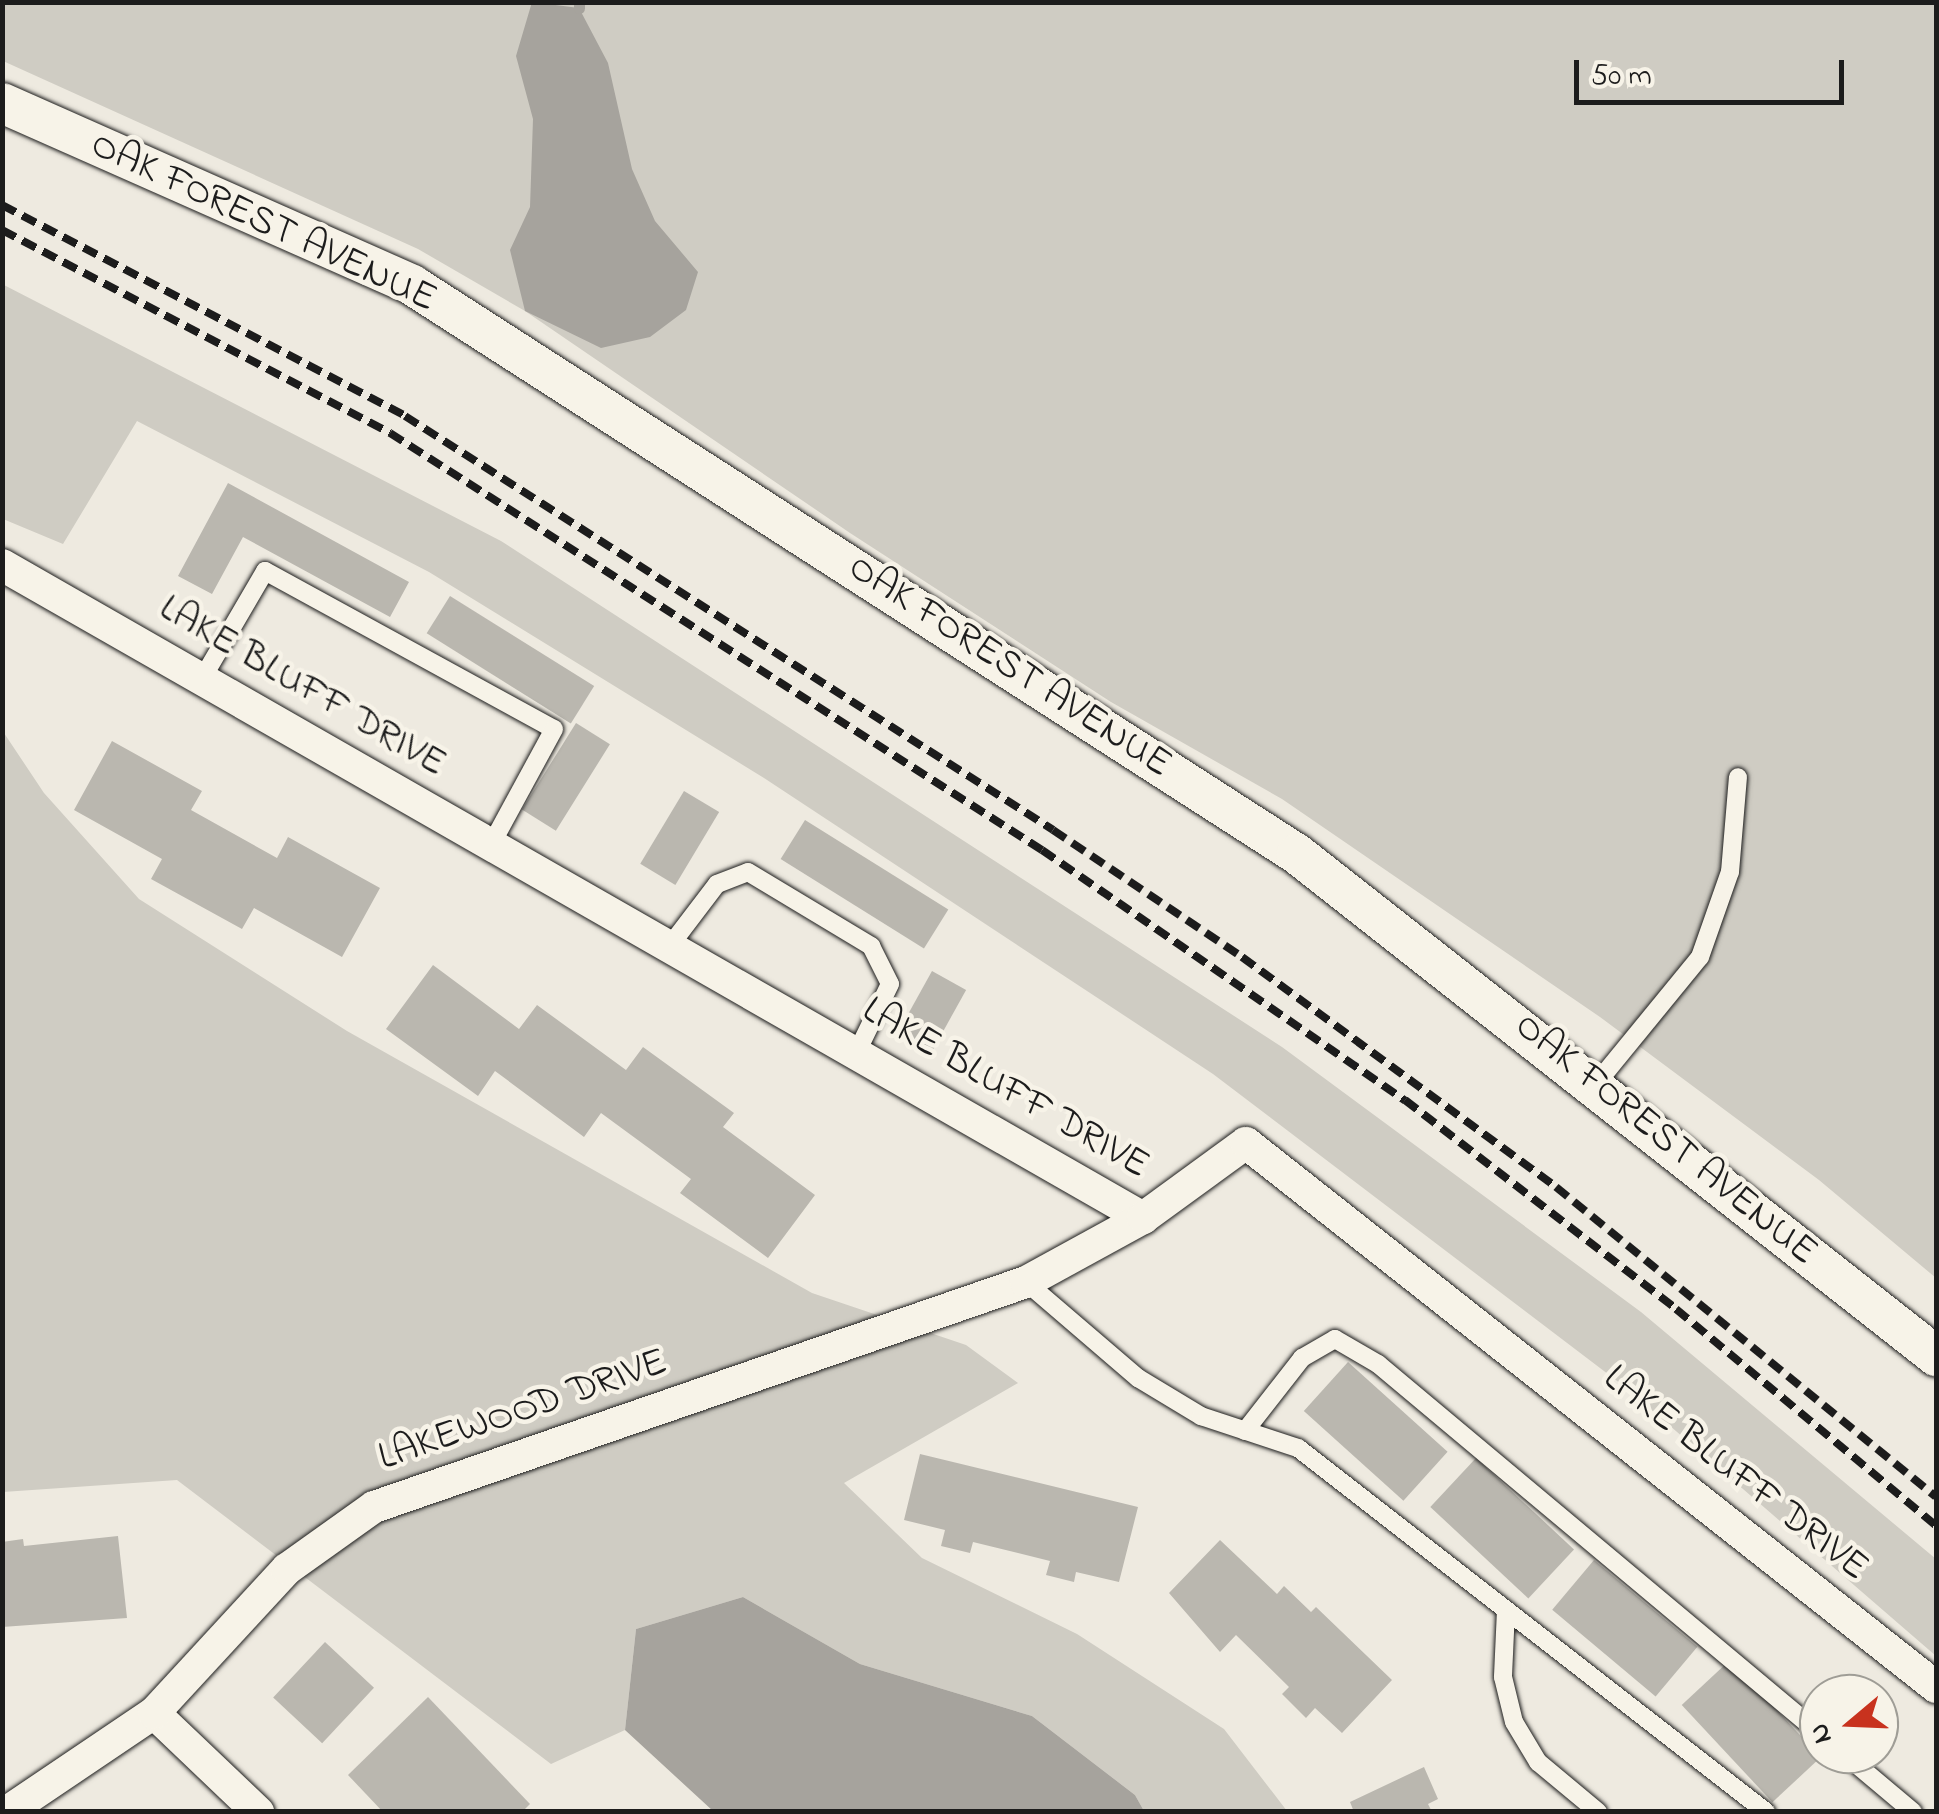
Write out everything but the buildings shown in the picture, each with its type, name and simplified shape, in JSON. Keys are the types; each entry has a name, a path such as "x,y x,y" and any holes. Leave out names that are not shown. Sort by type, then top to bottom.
{"street":[{"name":"OAK FOREST AVENUE","path":"2,104 412,285 1298,854 1596,1084 1936,1356"},
{"name":"LAKE BLUFF DRIVE","path":"2,565 1143,1218 1246,1143 1936,1687"},
{"name":"LAKEWOOD DRIVE","path":"8,1812 154,1713 288,1570 374,1507 1026,1282 1143,1218"},
{"path":"154,1713 258,1812"}],"lane":[{"path":"202,679 265,571 554,729 491,844"},
{"path":"1596,1084 1700,957 1730,872 1738,777"},
{"path":"669,946 716,884 748,872 871,946 890,984 856,1054"},
{"path":"1026,1282 1138,1378 1201,1416 1298,1448 1766,1812"},
{"path":"1245,1431 1302,1358 1335,1339 1378,1364 1799,1716"},
{"path":"1506,1610 1504,1677 1514,1722 1538,1762 1598,1812"},
{"path":"1868,1774 1913,1812"}],"shaded area":[{"path":"3,2 1936,3 1936,1278 1819,1180 1600,1017 1282,799 1111,702 850,533 525,311 418,249 3,61"},
{"path":"532,2 579,8 608,63 632,169 655,221 698,272 686,310 650,337 601,348 525,311 510,250 530,207 533,119 516,56"},
{"path":"2,284 501,541 1282,1047 1641,1312 1936,1559 1936,1656 1625,1387 1213,1074 764,778 429,572 137,421 63,544 3,519"},
{"path":"2,730 44,793 139,899 347,1031 812,1293 966,1345 1018,1383 844,1483 922,1558 1077,1634 1224,1729 1287,1811 1144,1811 1135,1795 1032,1716 860,1664 743,1597 636,1629 625,1730 551,1764 177,1480 3,1492"},
{"path":"743,1597 860,1664 1032,1716 1135,1795 1144,1811 713,1811 625,1730 636,1629"}],"waterway":[{"path":"579,2 579,8"}],"railway":[{"path":"2,205 405,416 1053,830 1242,957 1556,1187 1936,1497"},
{"path":"2,230 390,433 1042,850 1405,1100 1676,1309 1936,1526"}]}
